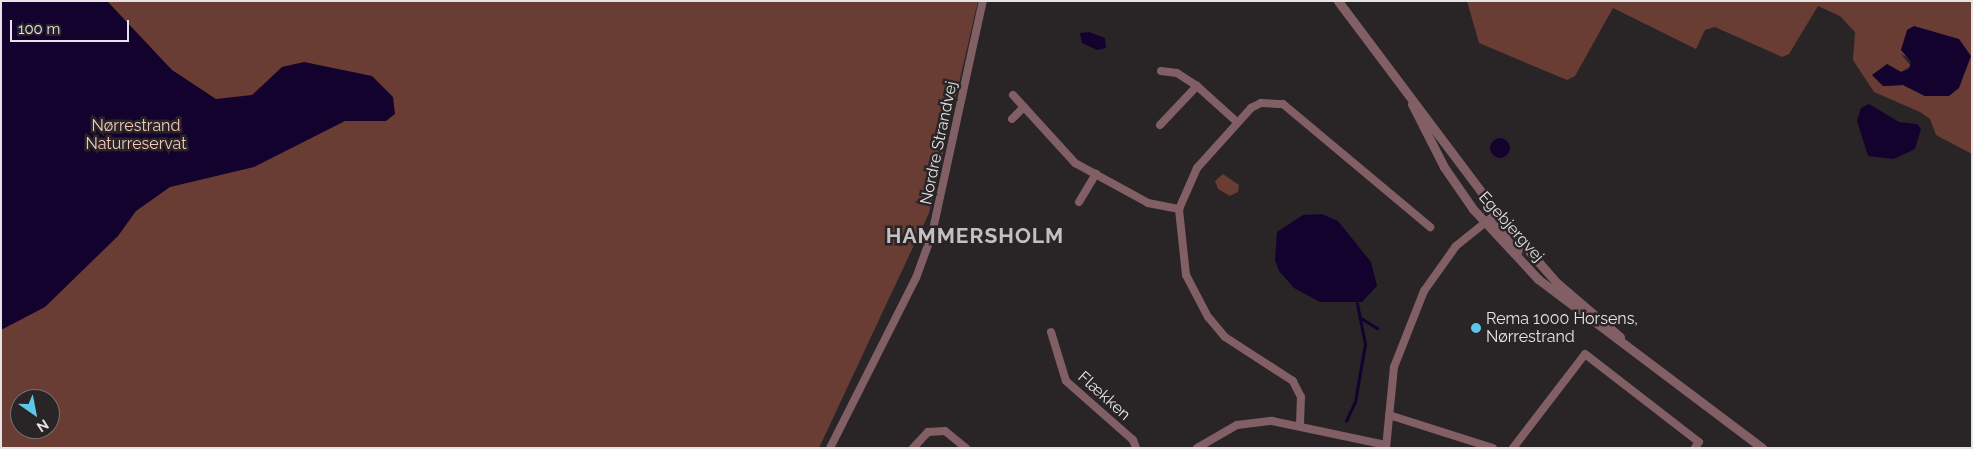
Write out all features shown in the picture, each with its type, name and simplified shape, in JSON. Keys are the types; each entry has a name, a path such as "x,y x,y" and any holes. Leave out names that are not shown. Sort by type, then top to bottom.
{"street":[{"name":"Nordre Strandvej","path":"830,448 916,278 932,234 983,1"},
{"name":"Egebjergvej","path":"1338,1 1412,104 1497,213 1557,283 1622,340"},
{"path":"1161,70 1197,86 1237,122"},
{"path":"1160,125 1197,86"},
{"path":"1013,95 1076,163 1148,203 1179,209"},
{"path":"1300,424 1302,396 1293,381 1224,337 1195,296 1184,268 1179,209 1197,168 1237,122 1261,103 1283,104 1430,227"},
{"name":"Egebjergvej","path":"1412,104 1444,167 1484,223 1555,294 1622,340 1762,448"},
{"path":"1012,119 1024,108"},
{"path":"1079,202 1096,174"},
{"path":"1197,448 1237,425 1272,421 1300,424 1386,446 1394,367 1424,291 1456,246 1497,213"},
{"path":"1484,223 1496,223 1557,283"},
{"name":"Flækken","path":"1051,332 1066,381 1133,440 1136,448"},
{"path":"1513,448 1585,354 1700,442 1695,448"},
{"path":"1389,415 1493,448"},
{"path":"913,448 928,432 945,431 966,448"}],"green space":[{"name":"Nørrestrand Naturreservat","path":"1,1 978,1 929,213 819,448 1,448"},
{"path":"1467,1 1972,1 1972,154 1936,135 1930,119 1920,112 1874,92 1853,60 1855,32 1840,16 1818,6 1789,54 1782,57 1715,27 1705,30 1696,49 1613,8 1575,76 1567,80 1479,43","holes":["1901,54 1959,88 1925,96 1903,85 1883,86 1886,64 1901,72 1911,66"]},
{"path":"1223,174 1239,185 1238,192 1230,196 1218,189 1215,181"}],"shaded area":[{"path":"1,1 107,1 172,70 216,99 252,95 282,67 304,62 372,76 393,97 395,114 386,121 345,121 254,167 170,187 136,211 118,236 45,307 1,330"},
{"path":"1914,26 1959,39 1971,56 1959,88 1949,96 1925,96 1903,85 1883,86 1872,75 1887,64 1901,72 1909,69 1911,62 1901,50 1907,30"},
{"path":"1089,32 1105,38 1106,48 1097,50 1082,43 1080,33"},
{"path":"1869,104 1899,122 1917,124 1921,129 1915,149 1894,159 1868,156 1857,121 1861,108"},
{"path":"1500,138 1507,141 1510,148 1507,155 1500,158 1493,155 1490,148 1493,141"},
{"path":"1322,214 1338,221 1371,262 1377,286 1362,302 1320,302 1294,288 1279,271 1275,260 1277,232 1303,215"}],"waterway":[{"path":"1346,421 1355,402 1365,344 1357,304"},
{"path":"1361,318 1377,328"}],"place":[{"name":"Rema 1000 Horsens, Nørrestrand","path":"1476,328"}],"district":[{"name":"HAMMERSHOLM","path":"975,236"}]}
